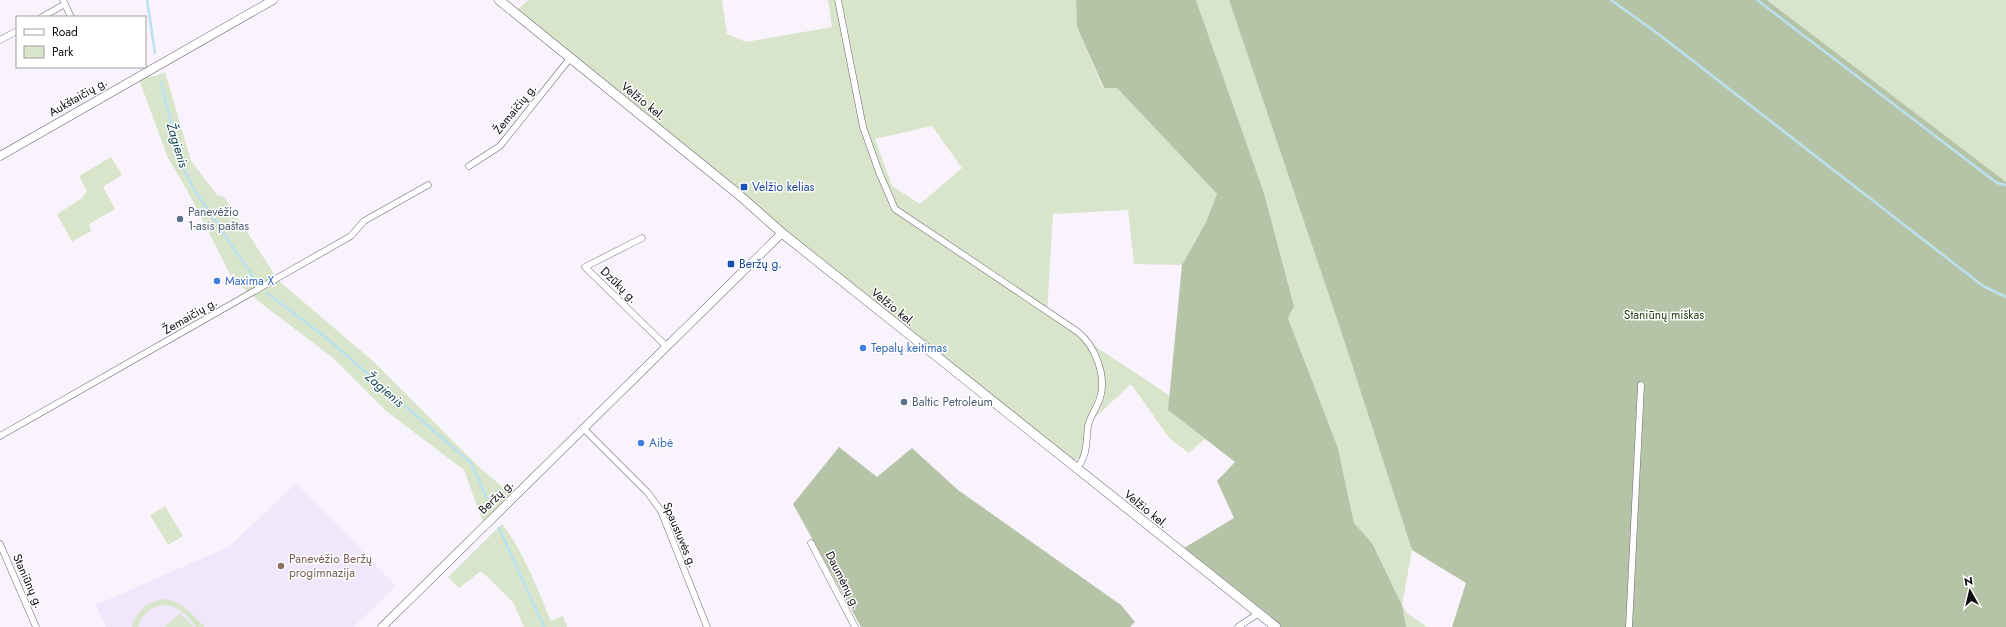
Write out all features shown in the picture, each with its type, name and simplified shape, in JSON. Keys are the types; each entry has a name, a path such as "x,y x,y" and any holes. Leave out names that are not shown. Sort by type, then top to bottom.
{"main road":[{"name":"Aukštaičių g.","path":"0,156 273,0"},
{"name":"Velžio kel.","path":"499,0 738,194 782,234 1276,627"},
{"name":"Beržų g.","path":"382,627 666,346 782,234"}],"street":[{"path":"838,0 863,127 879,172 895,209 1078,332 1090,344 1101,375 1101,396 1090,419 1086,454 1076,469"},
{"path":"43,16 64,2 71,16"},
{"path":"0,40 16,32"},
{"name":"Žemaičių g.","path":"469,166 500,146 571,57"},
{"name":"Žemaičių g.","path":"0,436 351,236 364,221 428,185"},
{"name":"Dzūkų g.","path":"642,238 585,267 666,346"},
{"path":"1629,627 1641,385"},
{"name":"Spaustuvės g.","path":"583,428 648,493 660,511 707,627"},
{"name":"Daumėnų g.","path":"811,543 855,627"},
{"name":"Staniūnų g.","path":"0,544 36,627"},
{"path":"1238,627 1259,613"}],"shaded area":[{"name":"Panevėžio Beržų progimnazija","path":"296,483 396,586 354,627 106,627 96,605 230,546"}],"green space":[{"path":"528,0 722,0 727,34 746,42 832,27 828,0 1076,0 1077,27 1103,88 1117,88 1217,194 1206,222 1182,265 1134,264 1128,210 1053,214 1047,313 1170,396 1168,410 1205,439 1189,453 1170,439 1131,384 1086,426 1084,453 1075,461 1076,469 514,13","holes":["932,126 962,168 920,204 892,186 875,139"]},
{"path":"1076,0 1196,0 1264,193 1294,306 1288,318 1338,448 1354,523 1372,543 1402,605 1406,627 1276,627 1179,551 1234,518 1217,481 1235,462 1168,410 1182,265 1206,222 1217,194 1117,88 1104,88 1077,27"},
{"path":"1196,0 1229,0 1342,334 1412,550 1402,605 1372,543 1354,523 1338,448 1288,318 1294,305 1264,193"},
{"name":"Staniūnų miškas","path":"1229,0 1767,0 2006,182 2006,627 1452,627 1466,583 1412,550 1342,334"},
{"path":"1767,0 2006,0 2006,182 2005,182"},
{"path":"165,72 191,161 217,195 224,197 279,281 374,362 479,467 514,497 484,525 464,470 386,411 333,358 262,304 232,278 187,190 168,158 138,77 155,76"},
{"path":"111,157 122,175 103,187 115,209 89,224 91,231 72,242 57,214 82,198 87,192 79,176"},
{"path":"839,447 877,477 912,448 958,490 1121,605 1135,622 1130,627 861,627 793,504"},
{"path":"165,506 183,536 168,545 150,515"},
{"path":"502,524 517,546 551,621 563,616 567,627 524,627 513,602 481,571 459,588 448,577"},
{"path":"166,599 183,606 205,627 196,627 181,611 172,606 165,605 148,611 140,621 138,627 132,627 137,615 144,607 154,602"},
{"path":"1402,605 1407,613 1427,627 1406,627"},
{"path":"180,613 194,627 165,627"}],"waterway":[{"name":"Žagienis","path":"147,0 155,53"},
{"path":"1611,0 1657,33 1983,286 2006,297"},
{"path":"1757,0 1997,183 2006,185"},
{"name":"Žagienis","path":"161,82 181,162 193,188 258,284"},
{"name":"Žagienis","path":"267,293 324,336 471,463 487,498"},
{"name":"Žagienis","path":"499,528 544,627"}],"place":[{"name":"Velžio kelias","path":"744,187"},
{"name":"Panevėžio 1-asis paštas","path":"180,219"},
{"name":"Beržų g.","path":"731,264"},
{"name":"Maxima X","path":"217,281"},
{"name":"Tepalų keitimas","path":"863,348"},
{"name":"Baltic Petroleum","path":"904,402"},
{"name":"Aibė","path":"641,443"},
{"name":"Panevėžio Beržų progimnazija","path":"281,566"}]}
